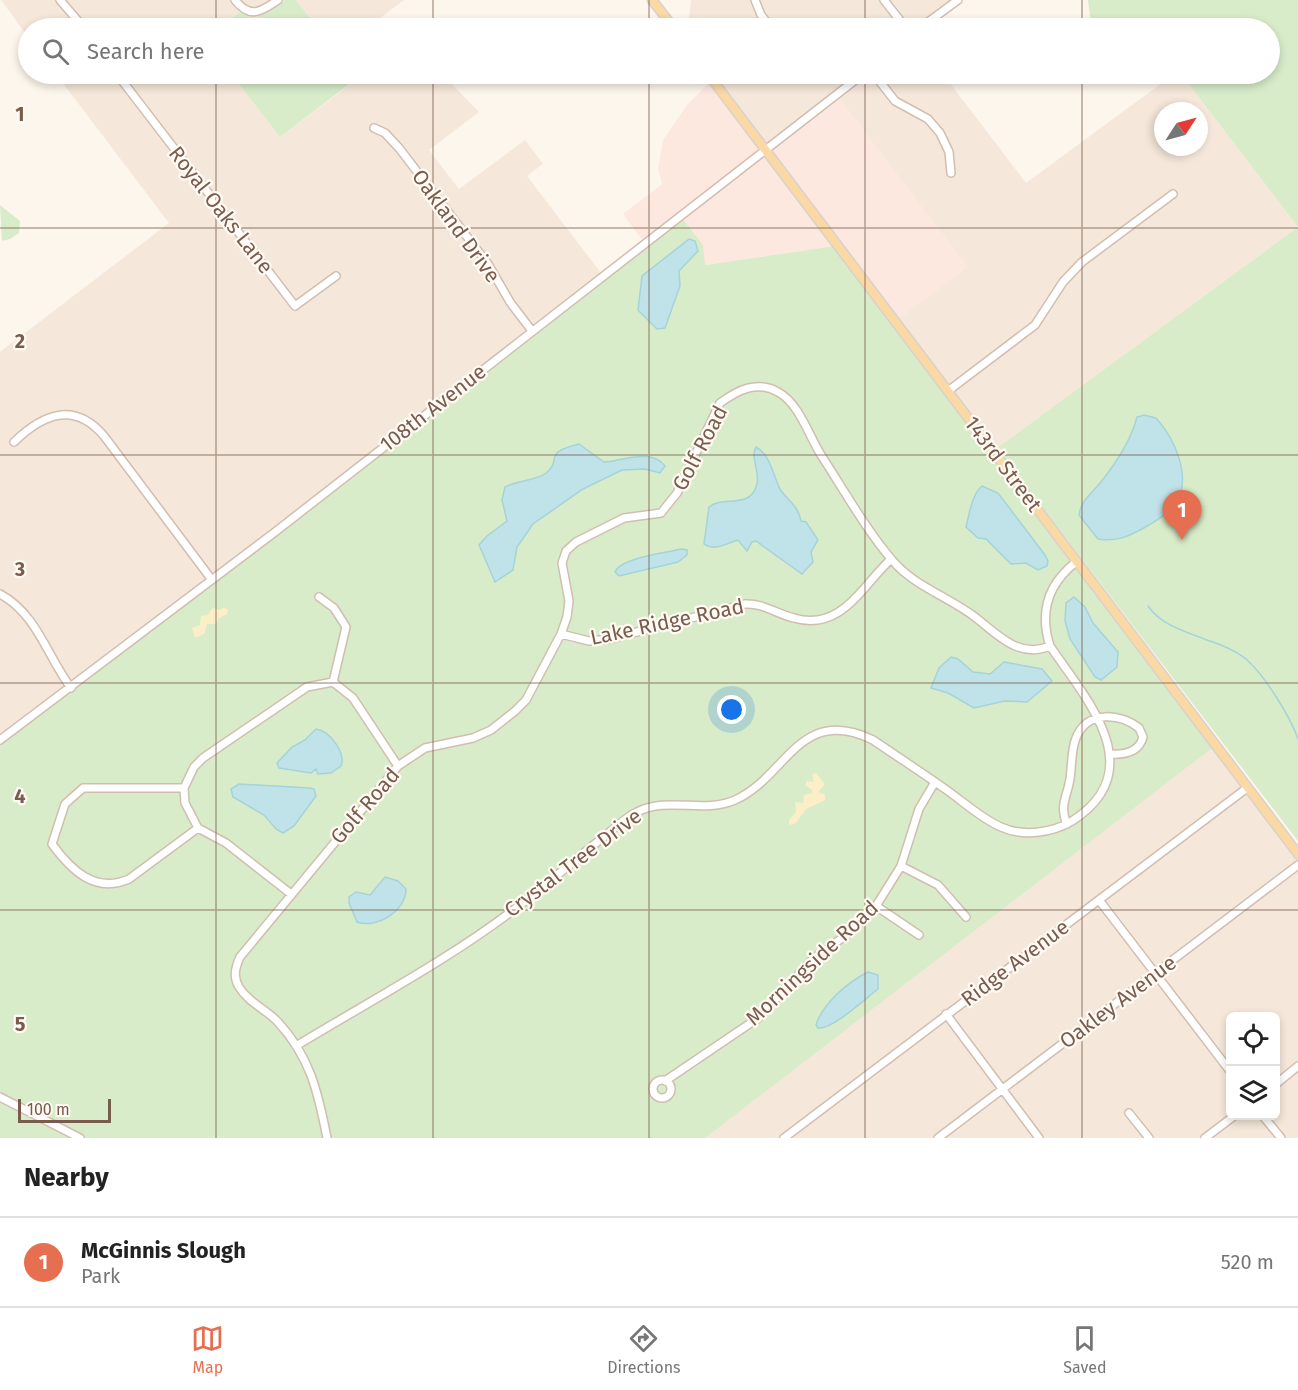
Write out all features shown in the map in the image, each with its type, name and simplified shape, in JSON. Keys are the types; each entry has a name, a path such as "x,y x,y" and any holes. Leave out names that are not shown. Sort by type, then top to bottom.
{"main road":[{"path":"652,0 666,18"},
{"name":"143rd Street","path":"716,84 1298,854"}],"street":[{"path":"60,0 75,18"},
{"path":"235,0 243,9 253,13 262,11 278,0"},
{"path":"755,0 763,18"},
{"path":"884,0 898,18"},
{"path":"934,18 958,0"},
{"name":"Royal Oaks Lane","path":"125,84 295,306 336,276"},
{"name":"108th Avenue","path":"0,740 212,580 764,148 850,84"},
{"path":"882,84 895,101 928,119 940,133 949,152 951,172"},
{"name":"Oakland Drive","path":"374,128 385,133 399,148 488,264 510,302 532,331"},
{"path":"948,392 1028,332 1043,315 1063,282 1074,269 1173,194"},
{"name":"Golf Road","path":"297,1046 275,1019 246,997 234,976 240,957 398,766 425,748 473,738 502,723 526,700 561,634 569,601 562,574 562,563 566,551 576,542 624,518 661,513 677,493 720,403 745,388 758,386 770,388 781,393 791,404 821,454 900,569 968,612 1018,650 1038,651 1050,646"},
{"path":"14,442 29,428 49,417 67,415 90,422 104,436 212,580"},
{"name":"Lake Ridge Road","path":"561,634 588,641 610,639 754,603 799,620 825,619 849,606 891,559"},
{"name":"Crystal Tree Drive","path":"297,1046 447,955 516,908 635,813 664,804 702,808 735,800 751,791 791,750 816,735 836,731 861,735 1002,828 1042,832 1067,824 1092,805 1100,793 1106,780 1109,754 1107,736 1098,717 1050,646 1044,616 1046,603 1059,578 1076,562"},
{"path":"0,594 21,607 28,616 57,669 71,688"},
{"path":"319,597 334,608 346,627 333,682"},
{"path":"291,894 226,843 198,828 185,803 184,788 194,767 203,758 307,687 333,682 353,698 398,766"},
{"path":"1067,824 1061,808 1069,785 1076,736 1098,717 1112,716 1135,725 1141,732 1141,742 1129,753 1109,754"},
{"name":"Morningside Road","path":"665,1081 758,1018 814,958 852,931 876,906 901,866 919,808 935,782"},
{"path":"184,788 83,788 65,804 52,844 69,867 88,880 117,884 129,879 198,828"},
{"name":"Ridge Avenue","path":"784,1138 1247,788"},
{"name":"Oakley Avenue","path":"938,1138 1298,865"},
{"path":"901,866 938,885 966,917"},
{"path":"1099,900 1226,1066"},
{"path":"876,906 919,934"},
{"path":"946,1014 1004,1088 1039,1138"},
{"path":"297,1046 319,1093 327,1138"},
{"path":"1280,1080 1298,1066"},
{"path":"0,1097 80,1138"},
{"path":"1129,1113 1149,1138"},
{"path":"1205,1138 1229,1120"},
{"path":"1266,1120 1281,1138"}],"shaded area":[{"path":"1,0 285,0 256,18 240,12 232,18 18,18 18,23"},
{"path":"296,0 404,0 380,18 310,18"},
{"path":"691,0 954,0 930,18 689,18"},
{"path":"64,84 239,84 280,137 351,84 452,84 479,112 429,150 459,189 525,140 543,164 527,176 601,273 493,360 0,734 0,352 169,223"},
{"path":"708,84 713,84 761,147 643,241 623,214 662,184 658,169 663,140 687,105"},
{"path":"718,84 845,84 764,145"},
{"path":"852,84 951,84 1026,183 1160,84 1189,84 1202,102 1154,102 1154,156 1208,156 1208,109 1298,227 997,448 898,319 967,267 837,96"},
{"path":"837,96 968,267 898,319 767,148"},
{"path":"764,151 835,246 705,265 681,217"},
{"path":"1148,663 1298,859 1298,1138 653,1138"}],"green space":[{"path":"285,0 296,0 310,18 256,18"},
{"path":"1088,0 1298,0 1298,227 1208,109 1208,102 1202,102 1189,84 1280,84 1280,18 1092,18"},
{"path":"240,12 256,18 232,18"},
{"path":"239,84 349,84 280,137"},
{"path":"0,205 20,221 19,233 2,241"},
{"path":"681,217 703,245 705,265 835,246 1212,748 705,1138 0,1138 0,744"},
{"path":"1298,227 1298,841 997,448"}],"sand":[{"path":"224,607 228,610 227,614 219,618 215,624 207,624 204,634 195,638 192,628 200,625 201,616 208,615 213,608 220,610"},
{"path":"816,773 825,784 818,792 825,795 825,800 806,809 796,823 789,825 789,820 796,812 795,802 803,803 804,795 812,793 812,790 805,785 807,781 814,782 812,774"}],"water":[{"path":"689,239 695,241 698,251 679,271 680,286 665,328 657,329 638,310 642,276"},
{"path":"1144,415 1156,418 1175,447 1182,470 1181,493 1169,511 1146,527 1121,538 1098,539 1079,515 1080,509 1119,457 1128,442 1137,417"},
{"path":"579,444 604,462 644,457 659,461 665,466 660,473 645,469 622,470 583,489 533,524 517,547 513,570 495,582 479,545 507,521 502,500 505,487 542,476 551,468 556,454 567,447"},
{"path":"756,447 765,455 780,489 795,507 801,521 806,522 818,540 811,552 813,562 802,574 756,541 752,542 747,551 738,540 716,547 704,544 709,507 722,502 743,500 754,492 758,479 754,455"},
{"path":"982,486 998,493 1045,555 1048,561 1047,566 1038,570 1026,563 1011,564 986,539 978,538 966,527 973,499"},
{"path":"681,549 687,550 687,555 678,562 619,576 615,572 625,563"},
{"path":"1074,597 1085,607 1093,623 1118,652 1117,667 1101,680 1095,677 1070,639 1065,621 1066,603"},
{"path":"951,657 958,659 973,672 990,674 1004,662 1042,669 1052,681 1027,702 1005,701 974,708 948,693 931,688 939,668"},
{"path":"316,729 327,734 336,743 341,755 341,766 331,773 318,774 316,769 311,773 279,768 277,763 292,747 305,740"},
{"path":"239,784 310,788 314,789 316,796 294,826 283,833 276,829 264,815 233,797 231,789"},
{"path":"385,877 398,881 406,889 401,904 396,911 381,920 373,923 357,922 349,903 349,897 356,892 370,895"},
{"path":"868,972 878,975 878,989 840,1019 818,1028 816,1025 819,1017 830,1001 852,981"}],"waterway":[{"path":"1148,606 1167,623 1228,648 1248,661 1277,698 1298,739"}],"place":[{"name":"McGinnis Slough","path":"1182,540"}]}
